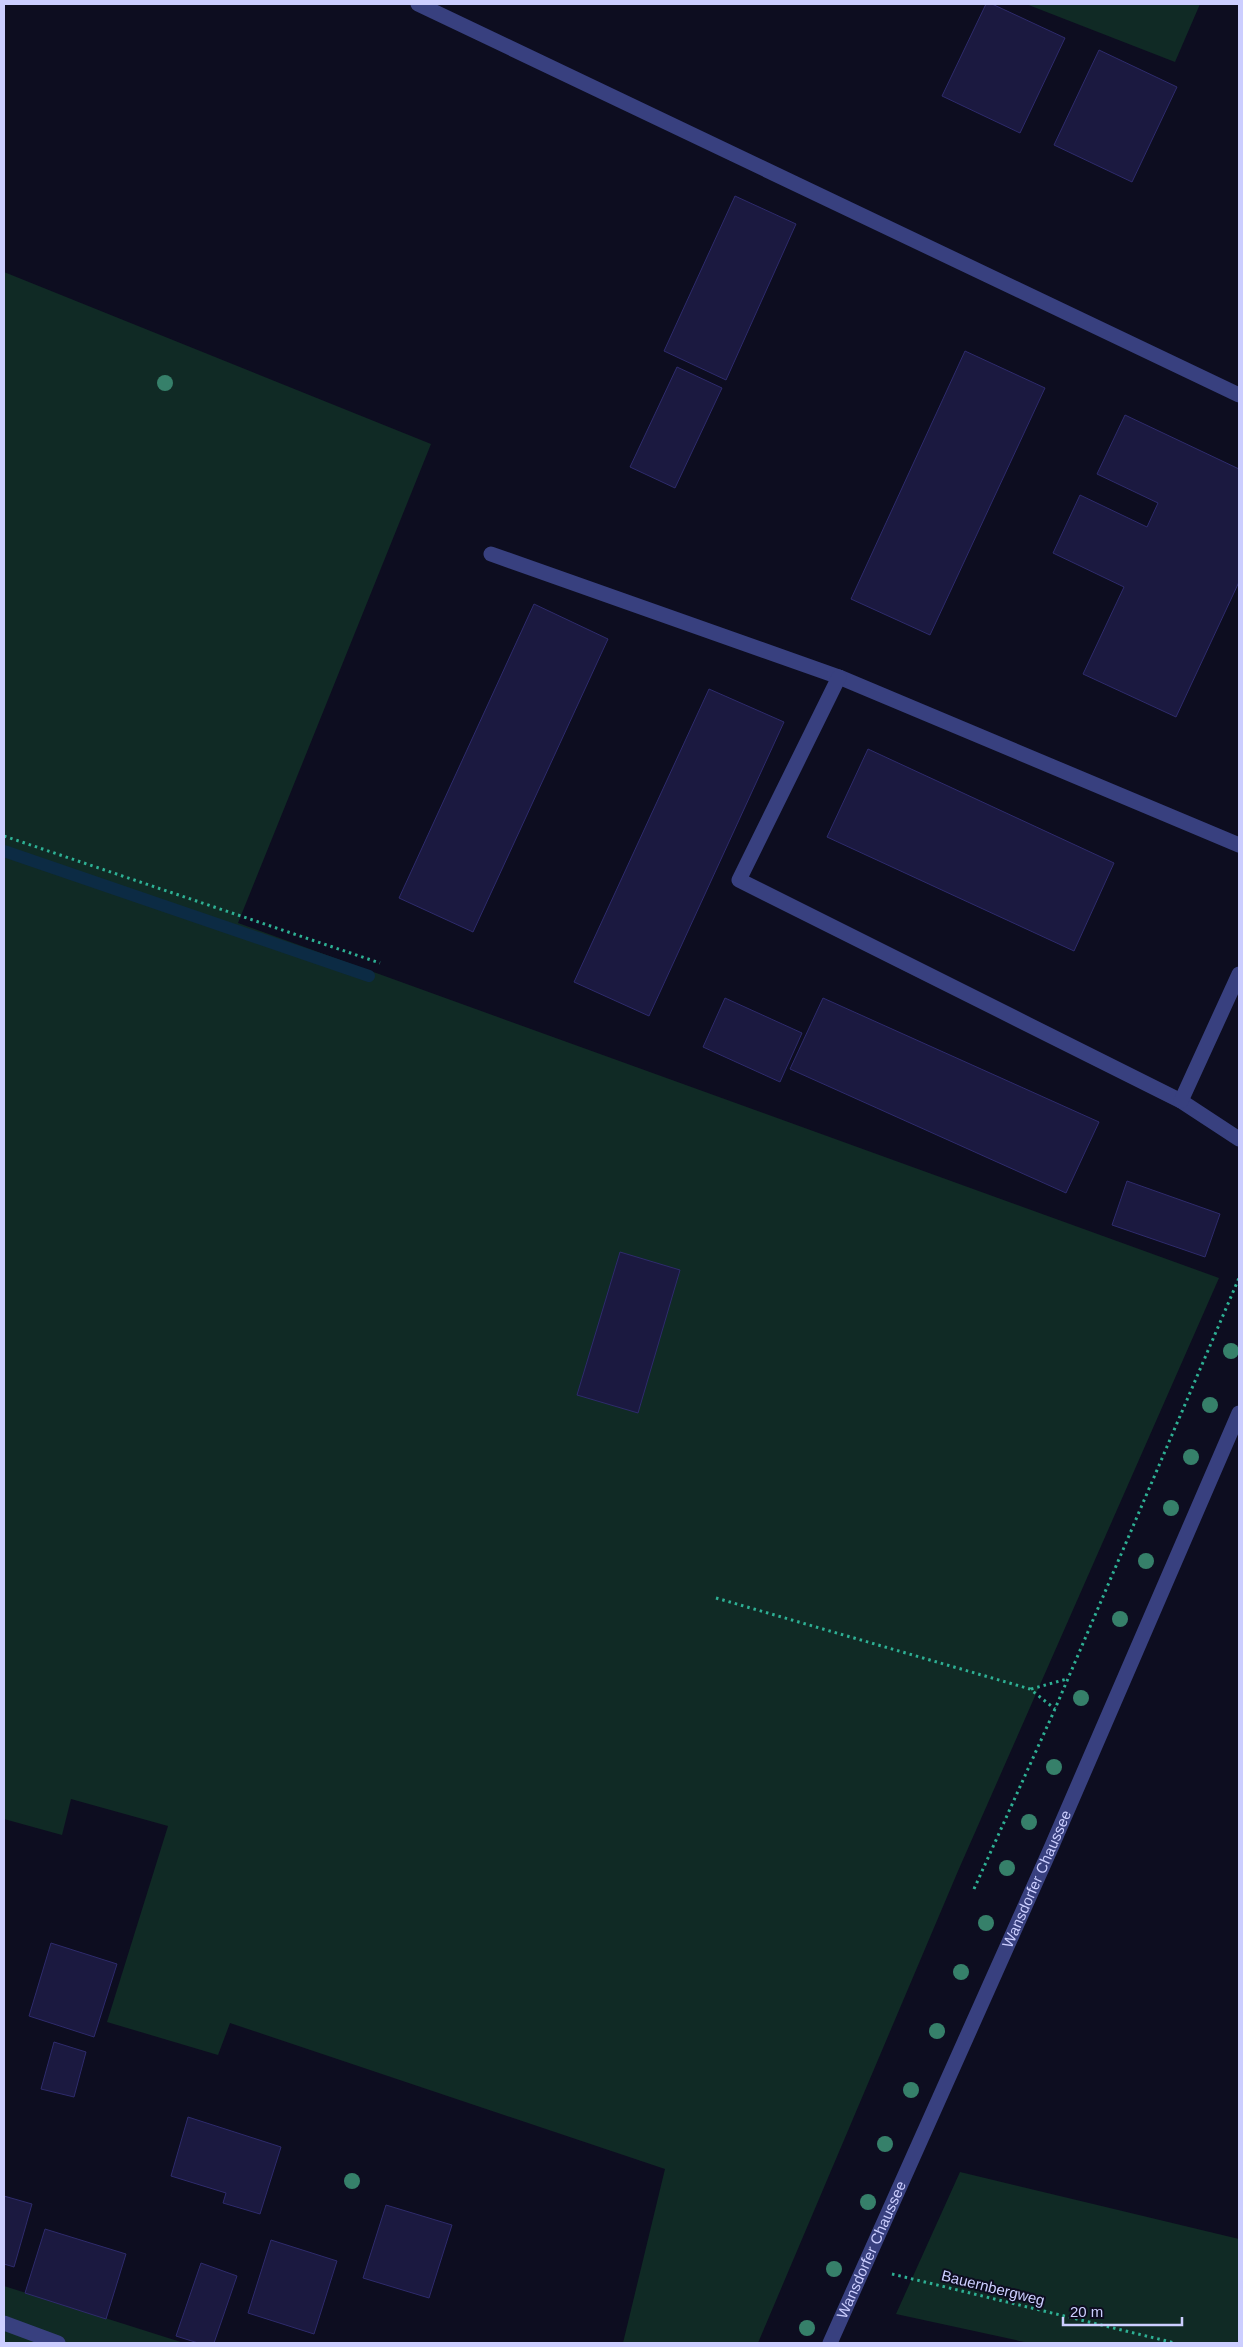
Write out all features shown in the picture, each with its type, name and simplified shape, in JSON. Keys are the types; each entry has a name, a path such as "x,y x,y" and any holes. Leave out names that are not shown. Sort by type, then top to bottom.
{"street":[{"path":"418,4 1239,395"},
{"path":"491,554 839,677 1239,845"},
{"path":"839,677 739,880 1180,1101 1239,1139"},
{"path":"1180,1101 1239,974"},
{"name":"Wansdorfer Chaussee","path":"830,2343 1051,1848 1239,1413"},
{"path":"4,2322 58,2343"}],"path":[{"path":"4,836 380,963"},
{"path":"974,1889 1055,1709 1239,1278"},
{"path":"716,1598 1030,1689 1055,1709"},
{"path":"1030,1689 1067,1679"},
{"name":"Bauernbergweg","path":"864,2267 1175,2343"}],"green space":[{"path":"1026,4 1200,4 1175,62"},
{"path":"4,272 431,444 238,923 1219,1278 958,1871 758,2343 623,2343 665,2169 230,2023 218,2055 107,2022 168,1826 71,1799 62,1835 4,1819"},
{"path":"960,2172 1239,2239 1239,2343 1029,2343 896,2314"},
{"path":"4,2286 184,2343 4,2343"}],"building":[{"path":"986,4 992,4 1065,38 1020,133 942,96"},
{"path":"1099,50 1177,87 1132,182 1054,145"},
{"path":"735,196 796,224 726,380 664,351"},
{"path":"965,351 1045,388 930,635 851,599"},
{"path":"677,367 722,388 675,488 630,467"},
{"path":"1125,415 1239,469 1239,582 1176,717 1083,674 1124,587 1053,553 1080,495 1147,527 1158,503 1097,474"},
{"path":"534,604 608,639 473,932 399,898"},
{"path":"709,689 784,722 649,1016 574,982"},
{"path":"868,749 1114,863 1074,951 827,837"},
{"path":"725,998 802,1033 780,1082 703,1047"},
{"path":"823,998 1099,1122 1066,1193 790,1069"},
{"path":"1127,1181 1220,1214 1205,1257 1112,1225"},
{"path":"620,1252 680,1270 638,1413 577,1395"},
{"path":"51,1943 117,1964 94,2037 29,2016"},
{"path":"54,2042 86,2052 74,2097 41,2089"},
{"path":"188,2117 281,2147 260,2214 223,2203 226,2193 171,2176"},
{"path":"4,2196 32,2204 14,2267 4,2264"},
{"path":"386,2205 452,2225 429,2298 363,2278"},
{"path":"45,2229 126,2254 106,2319 25,2293"},
{"path":"271,2240 337,2261 314,2334 248,2313"},
{"path":"201,2263 237,2276 214,2343 198,2343 176,2336"}],"waterway":[{"path":"4,851 369,976"}]}
